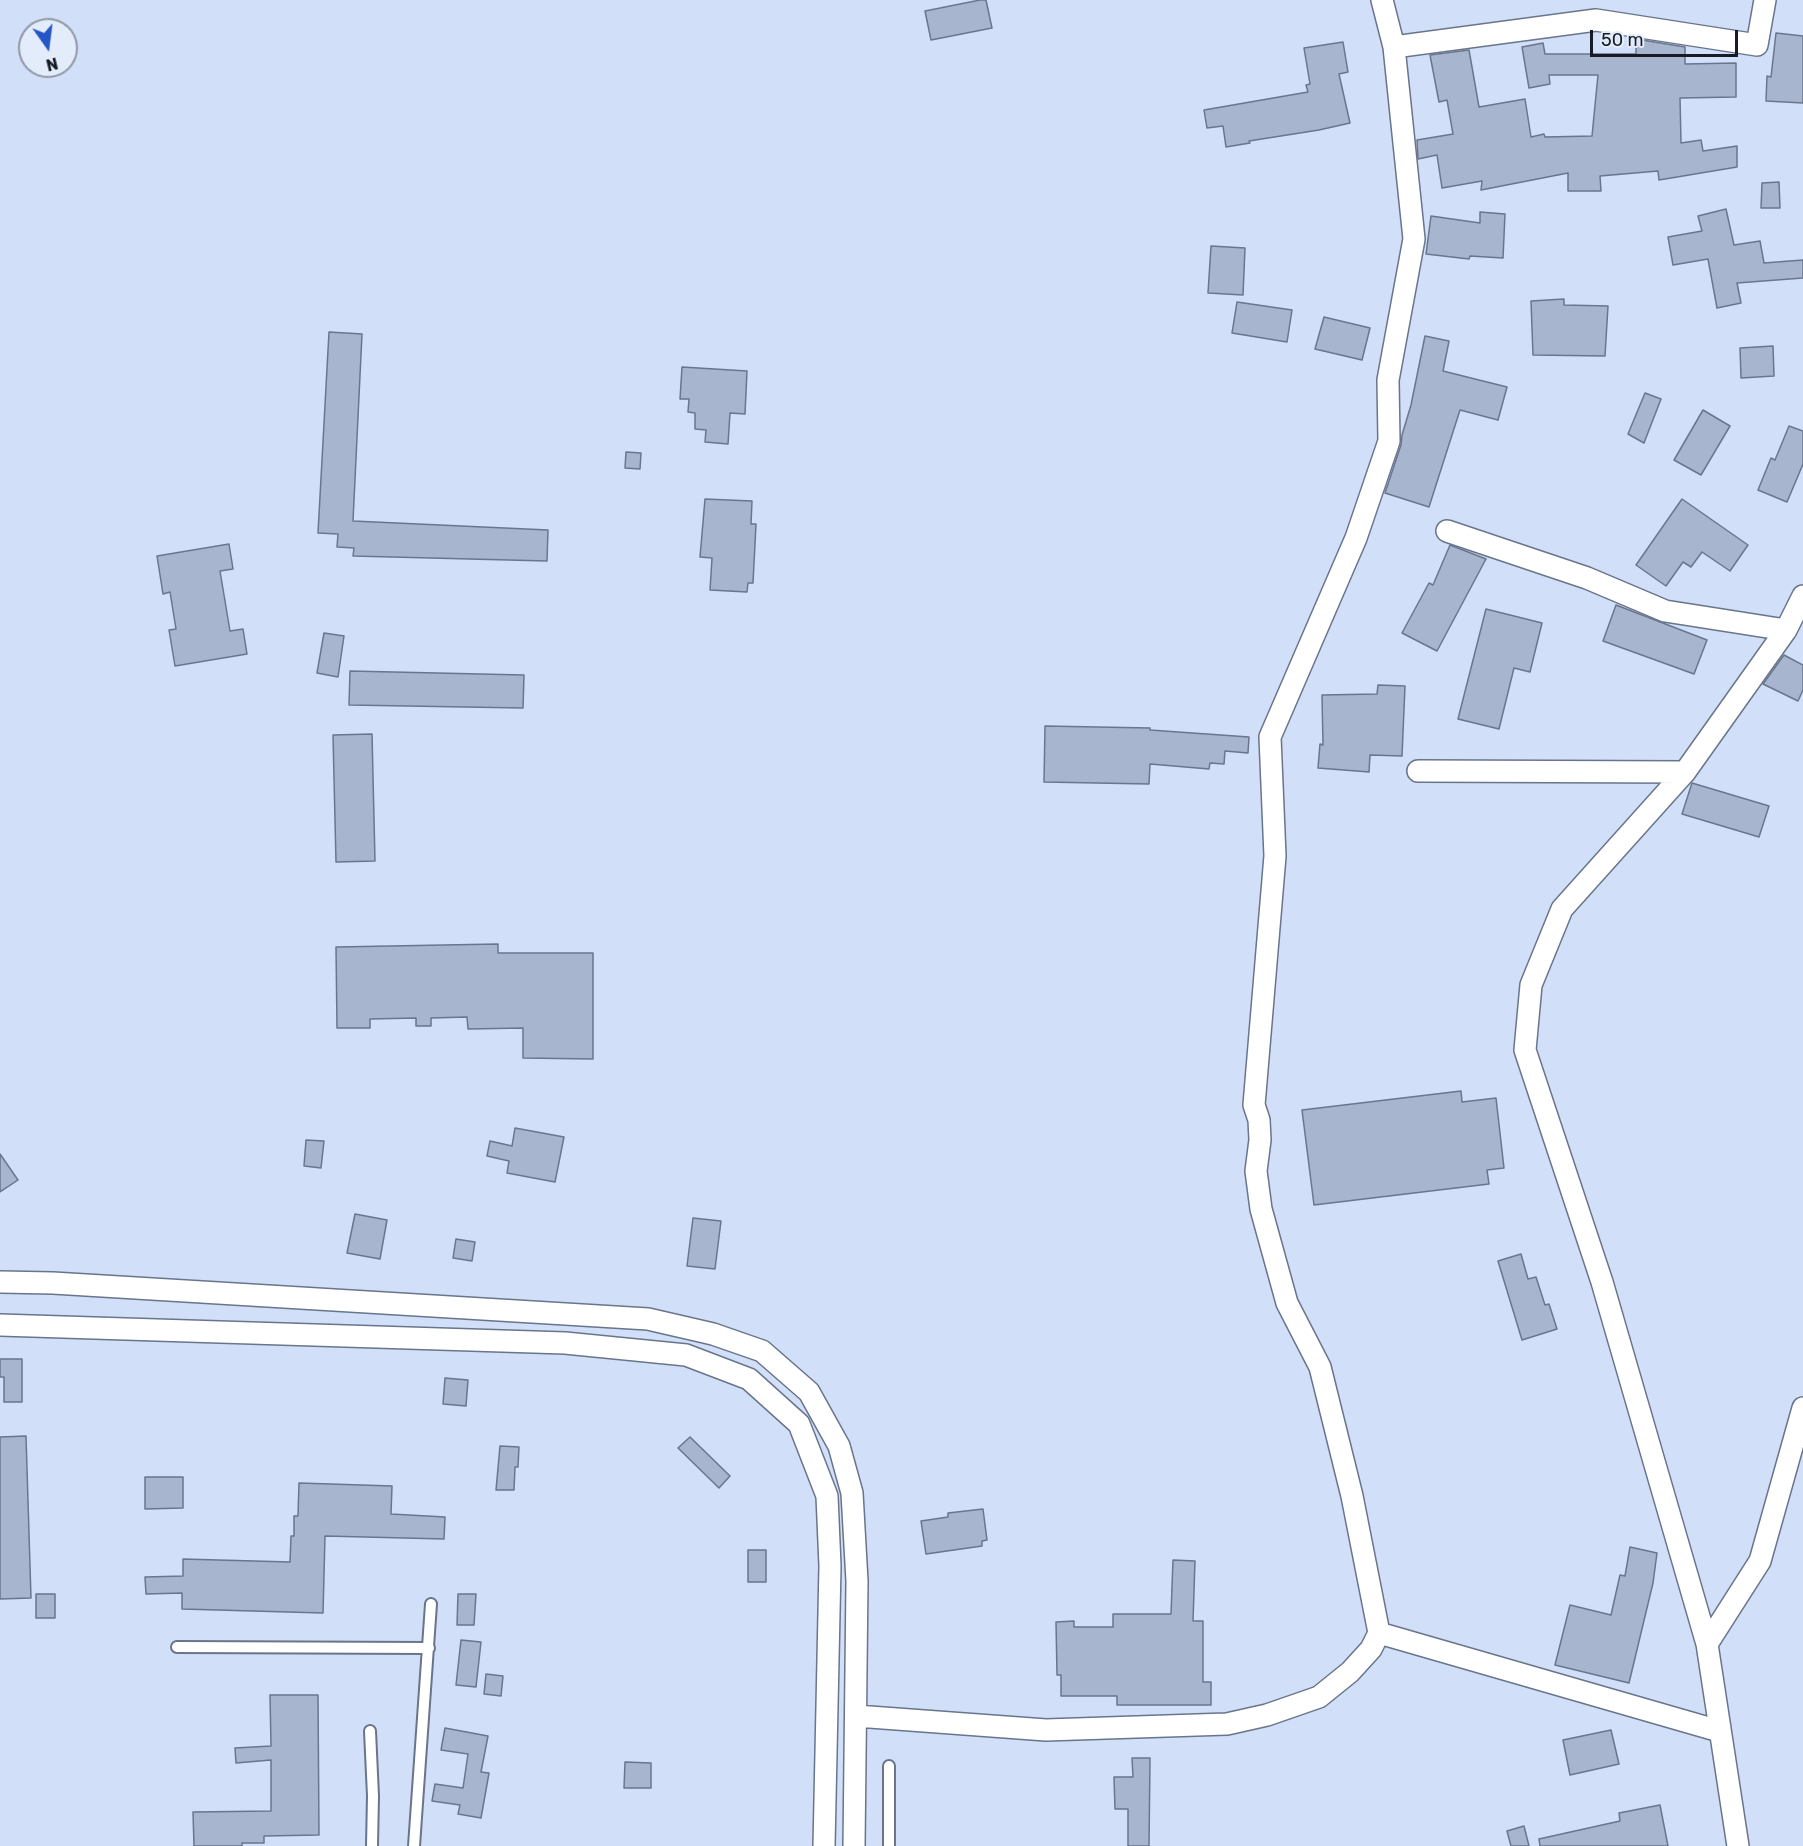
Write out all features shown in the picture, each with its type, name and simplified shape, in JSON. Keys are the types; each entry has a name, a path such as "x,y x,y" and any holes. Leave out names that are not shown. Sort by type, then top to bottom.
{"street":[{"path":"856,1716 1046,1730 1227,1724 1267,1715 1319,1697 1350,1672 1371,1649 1379,1633 1352,1496 1320,1367 1287,1303 1261,1209 1256,1171 1260,1140 1259,1120 1254,1105 1275,856 1270,737 1356,538 1389,441 1388,380 1414,239 1394,47 1382,0"},
{"path":"1394,47 1596,20 1758,45 1765,0"},
{"path":"1447,531 1587,578 1665,611 1786,630"},
{"path":"1738,1846 1707,1644 1602,1282 1525,1050 1531,985 1563,909 1685,772 1786,630 1803,596"},
{"path":"1418,771 1685,772"},
{"path":"0,1282 77,1284 648,1319 713,1334 762,1351 809,1392 839,1446 852,1493 857,1581 854,1846"},
{"path":"0,1325 565,1343 686,1355 749,1378 799,1424 827,1497 830,1566 824,1846"},
{"path":"1707,1644 1760,1561 1803,1408"},
{"path":"1379,1633 1719,1731"}],"lane":[{"path":"414,1846 431,1604"},
{"path":"177,1647 429,1648"},
{"path":"370,1731 373,1796 372,1846"},
{"path":"889,1766 889,1846"}],"building":[{"path":"986,0 992,28 931,40 925,11"},
{"path":"1776,33 1803,36 1803,103 1766,101 1767,76 1771,77"},
{"path":"1636,39 1685,47 1685,64 1736,63 1736,97 1680,98 1681,143 1701,140 1703,151 1737,146 1737,167 1659,180 1658,171 1600,176 1601,191 1568,191 1568,173 1481,190 1482,181 1442,188 1437,155 1418,159 1417,140 1453,134 1447,100 1439,102 1430,55 1469,50 1479,107 1525,99 1531,137 1544,134 1545,137 1592,136 1598,75 1549,75 1550,84 1529,88 1522,47 1543,43 1545,54 1636,54"},
{"path":"1343,42 1348,72 1339,74 1350,123 1226,147 1223,126 1207,128 1204,110 1308,92 1306,85 1310,84 1304,48"},
{"path":"1779,182 1780,208 1761,208 1762,183"},
{"path":"1726,209 1734,245 1760,241 1764,263 1803,260 1803,278 1737,283 1741,303 1717,308 1708,259 1673,265 1668,237 1702,231 1698,216"},
{"path":"1480,212 1505,214 1503,258 1470,256 1469,259 1426,254 1431,216 1480,223"},
{"path":"1211,246 1245,248 1243,295 1208,293"},
{"path":"1564,299 1564,305 1608,306 1605,356 1533,355 1531,301"},
{"path":"1237,302 1292,310 1287,342 1232,333"},
{"path":"1324,317 1370,328 1362,360 1315,349"},
{"path":"329,332 362,334 353,521 548,530 547,561 353,556 354,548 337,547 338,534 318,533"},
{"path":"1425,336 1449,341 1443,371 1507,387 1498,420 1460,410 1429,507 1385,493 1401,445"},
{"path":"1773,346 1774,376 1741,378 1740,348"},
{"path":"682,367 747,371 745,414 730,413 728,444 705,442 706,430 695,429 695,413 688,412 689,399 680,399"},
{"path":"1645,393 1661,399 1644,443 1628,434"},
{"path":"1703,410 1730,426 1701,475 1674,460"},
{"path":"1789,426 1803,431 1803,464 1787,502 1758,490 1771,458 1775,460"},
{"path":"626,452 641,453 640,469 625,468"},
{"path":"705,499 752,501 751,524 756,524 753,583 748,583 747,592 710,590 712,558 700,557"},
{"path":"1682,499 1748,545 1730,571 1702,552 1691,567 1683,562 1666,586 1636,565"},
{"path":"229,544 233,569 220,571 230,631 243,629 247,654 175,666 169,630 176,629 170,592 163,594 157,556"},
{"path":"1450,545 1486,559 1437,651 1402,633 1429,583 1433,585"},
{"path":"1616,605 1707,640 1694,674 1603,641"},
{"path":"1486,609 1542,623 1530,672 1514,668 1499,729 1458,719"},
{"path":"324,633 344,636 338,677 317,673"},
{"path":"1784,655 1803,665 1803,690 1798,701 1763,684"},
{"path":"350,671 524,675 523,708 349,705"},
{"path":"1378,685 1405,686 1402,756 1370,755 1369,772 1318,768 1320,744 1323,745 1322,695 1377,694"},
{"path":"1045,726 1150,728 1150,730 1249,737 1248,753 1225,751 1224,764 1210,763 1209,769 1150,764 1149,784 1044,782"},
{"path":"372,734 375,861 336,862 333,735"},
{"path":"1692,783 1769,806 1759,837 1682,814"},
{"path":"498,944 498,953 593,953 593,1059 523,1058 523,1028 468,1029 467,1017 431,1018 431,1026 416,1026 416,1018 370,1019 370,1028 337,1028 336,947"},
{"path":"1461,1091 1462,1102 1496,1098 1504,1168 1487,1170 1489,1184 1314,1205 1302,1110"},
{"path":"515,1128 564,1137 555,1182 507,1173 509,1161 487,1156 490,1141 512,1146"},
{"path":"306,1140 324,1141 321,1168 304,1166"},
{"path":"0,1154 18,1180 0,1192"},
{"path":"355,1214 387,1220 380,1259 347,1253"},
{"path":"693,1218 721,1221 715,1269 687,1266"},
{"path":"456,1239 475,1242 472,1261 453,1258"},
{"path":"1521,1254 1528,1279 1536,1277 1545,1305 1549,1304 1557,1329 1522,1340 1498,1261"},
{"path":"0,1359 22,1359 22,1402 4,1402 4,1377 0,1377"},
{"path":"445,1378 468,1380 466,1406 443,1404"},
{"path":"26,1436 31,1598 0,1599 0,1437"},
{"path":"690,1437 730,1476 719,1488 678,1448"},
{"path":"500,1446 519,1447 514,1490 496,1490"},
{"path":"145,1477 183,1477 183,1508 145,1509"},
{"path":"299,1483 392,1486 391,1514 445,1517 444,1539 325,1536 323,1613 182,1609 182,1593 146,1594 145,1577 183,1576 183,1559 290,1562 294,1516 298,1516"},
{"path":"983,1509 987,1540 982,1541 982,1546 926,1554 921,1521 948,1517 948,1513"},
{"path":"1630,1547 1657,1553 1653,1583 1629,1683 1555,1665 1570,1605 1611,1615 1620,1575 1625,1576"},
{"path":"748,1550 766,1550 766,1582 748,1582"},
{"path":"1173,1560 1195,1561 1193,1621 1203,1621 1203,1682 1211,1682 1211,1705 1117,1705 1117,1696 1061,1696 1061,1675 1057,1675 1056,1622 1074,1621 1074,1627 1113,1627 1113,1614 1171,1614"},
{"path":"36,1594 55,1594 55,1618 36,1618"},
{"path":"458,1594 476,1594 474,1625 457,1625"},
{"path":"461,1640 481,1642 476,1687 456,1685"},
{"path":"486,1674 503,1676 501,1696 484,1694"},
{"path":"270,1695 318,1695 319,1835 264,1836 264,1843 242,1843 242,1846 194,1846 193,1812 271,1811 271,1760 236,1763 235,1748 271,1746"},
{"path":"445,1728 488,1736 481,1772 489,1773 481,1818 458,1814 460,1805 432,1801 435,1784 463,1788 468,1754 441,1750"},
{"path":"1611,1730 1619,1764 1570,1775 1563,1740"},
{"path":"1132,1758 1150,1758 1149,1846 1128,1846 1128,1809 1115,1809 1114,1777 1133,1777"},
{"path":"625,1762 651,1763 651,1788 624,1788"},
{"path":"1660,1805 1668,1846 1540,1846 1539,1839 1620,1821 1619,1813"},
{"path":"1524,1826 1529,1846 1511,1846 1507,1831"}]}
